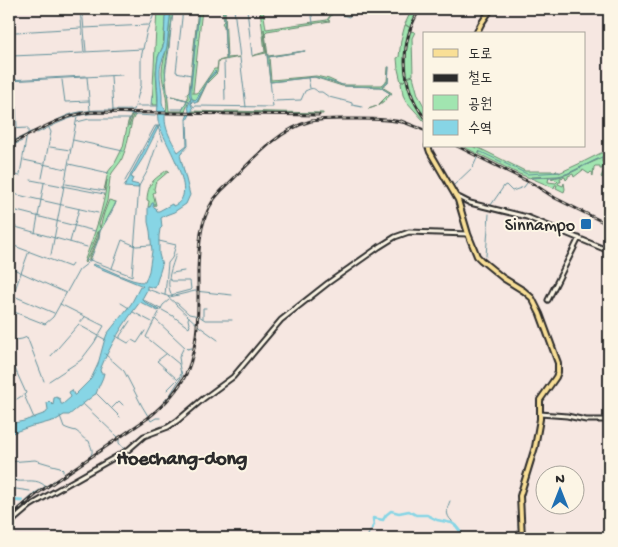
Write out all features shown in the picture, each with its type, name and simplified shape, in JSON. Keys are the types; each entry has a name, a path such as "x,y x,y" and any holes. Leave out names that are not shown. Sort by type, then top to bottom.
{"main road":[{"path":"477,32 492,9"},
{"path":"429,148 456,195 468,234 479,258 503,278 527,293 534,301 558,365 556,377 540,400 535,447 520,496 522,538"},
{"path":"456,195 470,203 527,217 609,251"},
{"path":"9,524 30,506 128,450 144,436 168,427 177,421 233,377 281,320 328,283 379,247 395,237 409,232 468,234"},
{"path":"548,300 579,238"},
{"path":"540,414 567,416 586,420 607,420 609,418"}],"green space":[{"path":"157,9 166,9 163,46 158,57 156,72 158,105 152,105"},
{"path":"171,9 173,9 173,12 165,70 169,111 182,111 188,98 198,9 202,9 193,93 199,91 214,69 217,69 218,61 226,59 222,9 225,10 227,58 240,57 219,61 217,73 207,83 198,102 208,80 216,71 208,79 196,100 189,100 185,112 166,112 167,102 162,72"},
{"path":"260,9 263,9 266,29 327,20 335,12 328,20 330,21 267,31 265,33 268,56 305,51 269,57 271,80 316,76 342,85 382,85 387,81 389,67 388,82 382,87 392,93 378,105 390,93 380,87 342,86 314,77 270,82 264,29 266,53 252,56 265,52"},
{"path":"412,9 419,9 411,25 406,42 405,79 412,99 423,116 423,120 403,95 401,83 405,80 401,82 398,69 397,58 399,57 405,25 409,27 405,24"},
{"path":"410,31 415,32 412,38 413,75 407,77 406,52"},
{"path":"413,76 418,95 423,104 423,114 414,98 407,78"},
{"path":"191,112 323,113 323,114"},
{"path":"132,114 129,126 133,115 135,115 126,148 121,161 110,178 107,201 99,224 100,228 109,200 116,202 100,231 89,260 98,231 85,263 101,212 108,172 123,147 128,122"},
{"path":"466,148 479,148 525,171 557,171 554,172 559,173 609,151 609,157 602,157 586,165 602,158 602,162 609,163 609,168 602,178 604,166 600,169 600,166 595,166 593,176 593,173 589,174 583,170 574,177 573,174 568,176 566,180 565,177 560,178 561,182 558,184 563,186 564,183 564,192 556,188 557,185 554,188 531,178 549,177 548,182 556,183 558,181 551,178 568,174 583,166 567,174 530,178 479,154 480,151 478,154"},
{"path":"167,170 169,171 155,183 155,192 153,193 156,205 154,206 154,203 148,207 147,195 151,184"}],"water":[{"path":"10,9 15,9 14,35 9,57"},
{"path":"166,9 171,9 166,52 160,69 162,102 166,111 165,122 168,132 178,152 187,145 186,119 191,99 189,94 199,9 191,87 192,99 196,100 208,79 216,72 208,80 197,102 192,101 193,109 187,120 188,146 180,155 190,195 186,204 161,218 159,254 162,265 155,288 147,286 142,299 159,310 140,302 108,352 100,370 101,373 104,373 96,394 69,415 64,415 56,420 9,434 9,424 46,413 48,410 47,403 49,401 53,405 54,398 56,397 63,404 71,397 69,392 72,390 75,395 91,379 98,364 107,334 131,304 140,287 143,286 92,265 139,282 145,282 152,251 148,207 154,203 153,207 159,211 172,204 173,206 181,200 184,190 182,179 160,128 158,117 157,68 164,43"},
{"path":"157,126 158,128 143,158 131,177 133,178 131,183 139,185 138,188 124,187 130,177"}],"waterway":[{"path":"80,9 84,52 143,49"},
{"path":"82,9 86,51"},
{"path":"9,143 63,117 82,111 134,110 141,85 141,58 154,9"},
{"path":"173,9 166,72 166,90 168,96 191,101"},
{"path":"183,9 176,72 191,75"},
{"path":"224,9 227,60"},
{"path":"234,9 246,107"},
{"path":"247,9 252,55"},
{"path":"311,9 313,23"},
{"path":"340,14 349,17 347,9"},
{"path":"84,28 148,25"},
{"path":"16,32 81,28"},
{"path":"268,57 305,51"},
{"path":"12,56 83,53"},
{"path":"191,103 194,107 273,107 267,54"},
{"path":"224,62 225,100"},
{"path":"382,86 388,82 389,67"},
{"path":"9,81 122,75"},
{"path":"9,80 86,76"},
{"path":"111,76 113,110"},
{"path":"87,77 90,110"},
{"path":"271,82 315,77 346,86 380,87 391,94"},
{"path":"308,78 310,88"},
{"path":"62,80 65,102 89,101"},
{"path":"275,101 301,100 305,91 312,88 329,97 362,107"},
{"path":"151,105 152,95"},
{"path":"171,109 183,109 187,101"},
{"path":"16,105 17,128"},
{"path":"137,106 158,106"},
{"path":"37,133 77,116 106,113 135,115"},
{"path":"135,116 155,116"},
{"path":"51,255 77,117"},
{"path":"77,122 89,119 130,119"},
{"path":"125,181 155,126 160,126"},
{"path":"160,126 158,127 163,141"},
{"path":"9,129 28,128 28,132"},
{"path":"42,178 51,132 49,128"},
{"path":"20,174 27,134"},
{"path":"73,140 123,151"},
{"path":"9,147 22,141"},
{"path":"90,260 132,276 139,186 148,170 158,141"},
{"path":"50,147 70,150"},
{"path":"479,153 481,152 527,174 560,172"},
{"path":"531,178 562,176 609,155"},
{"path":"453,186 473,167 477,158"},
{"path":"24,160 66,169"},
{"path":"69,164 109,173"},
{"path":"9,174 20,176"},
{"path":"31,180 104,194"},
{"path":"35,233 44,183"},
{"path":"491,205 504,186 506,185 512,191 524,187 527,183"},
{"path":"66,184 104,191"},
{"path":"9,193 98,213"},
{"path":"86,260 90,261 100,231 116,202"},
{"path":"9,209 95,231"},
{"path":"70,242 79,209"},
{"path":"486,256 489,214"},
{"path":"12,226 87,247"},
{"path":"112,268 122,240 136,246 151,245"},
{"path":"159,241 176,245 172,258 168,263 165,295"},
{"path":"9,244 70,267 72,264"},
{"path":"13,295 29,251"},
{"path":"171,294 169,279 176,254"},
{"path":"9,310 45,324 53,317 79,270 88,263"},
{"path":"9,267 66,293"},
{"path":"172,273 184,271"},
{"path":"169,279 172,281 190,281 190,290 171,295"},
{"path":"147,289 170,297 195,291 232,295"},
{"path":"9,294 54,313"},
{"path":"168,297 189,314 199,316 205,320 232,320"},
{"path":"142,299 173,316 189,328 189,317"},
{"path":"156,318 163,305 169,300"},
{"path":"121,303 129,308"},
{"path":"49,381 81,360 104,326 60,304"},
{"path":"175,304 200,327 218,340"},
{"path":"203,318 203,308 206,308"},
{"path":"133,312 152,322"},
{"path":"51,356 85,317"},
{"path":"167,390 181,374 179,364 146,337 155,319 187,349 192,348"},
{"path":"120,338 130,321"},
{"path":"79,325 106,340"},
{"path":"116,336 128,343 132,340 137,343 145,331"},
{"path":"9,341 27,337 44,381"},
{"path":"180,364 179,357 184,347"},
{"path":"105,354 124,371 151,421 160,418"},
{"path":"166,354 157,361 177,379"},
{"path":"11,360 26,393 24,395 34,418"},
{"path":"163,405 182,376 181,371"},
{"path":"97,394 120,417"},
{"path":"17,399 23,395"},
{"path":"112,408 119,401 123,405"},
{"path":"82,403 118,437 119,443 124,449"},
{"path":"9,517 35,493 87,460 91,455 92,451 89,441 76,431 64,427 60,416"},
{"path":"9,462 35,460 60,467 63,472"},
{"path":"9,478 17,481 35,481 45,486"},
{"path":"9,488 30,491"},
{"path":"9,500 22,501"},
{"path":"450,501 447,511 452,523"},
{"path":"372,528 374,525 373,518 383,520 391,511 399,513 409,511 416,515 427,515 437,520 452,523 465,538"},
{"path":"518,525 520,538"},
{"path":"368,538 372,528"}],"railway":[{"path":"420,9 408,36 405,64 410,91 423,116"},
{"path":"9,145 59,120 91,112 319,115"},
{"path":"9,520 38,493 148,418 165,403 179,385 187,372 196,335 198,259 202,228 209,208 221,191 273,141 298,126 311,121 322,119 382,120 406,123"},
{"path":"401,121 423,130"},
{"path":"461,148 609,225"}],"place":[{"name":"Sinnampo","path":"586,224"}],"district":[{"name":"Hoechang-dong","path":"182,457"}]}
